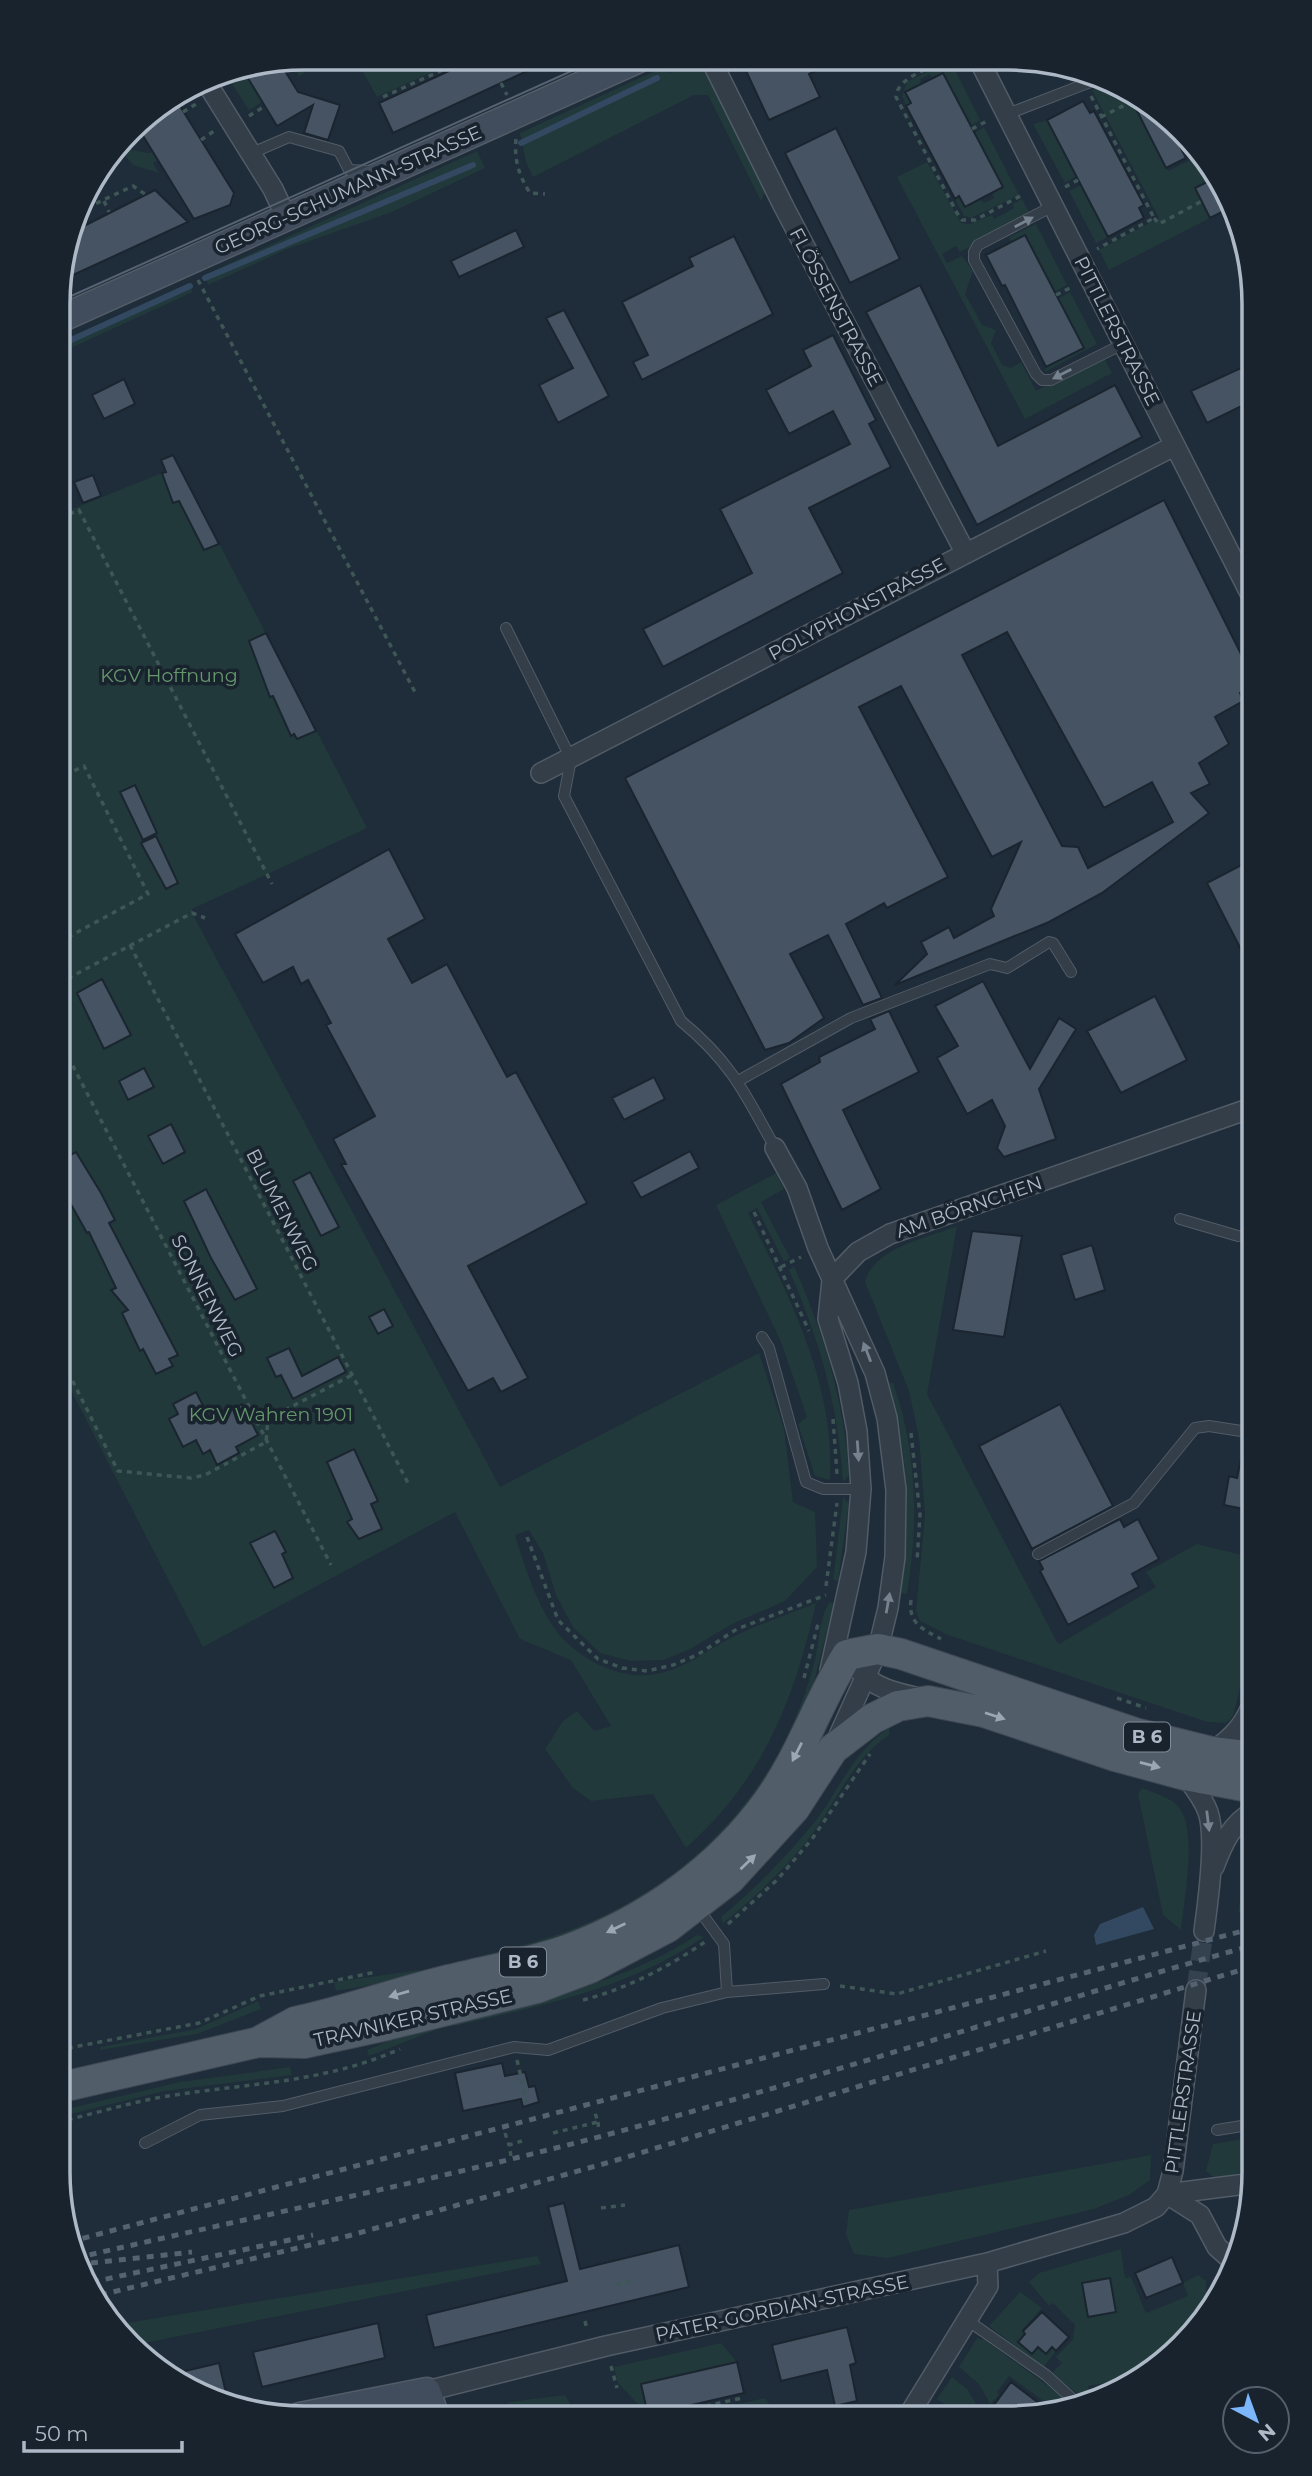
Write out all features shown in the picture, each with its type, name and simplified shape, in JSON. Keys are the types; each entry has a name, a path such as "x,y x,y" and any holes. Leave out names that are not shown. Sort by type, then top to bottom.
{"main road":[{"name":"B 6","path":"813,1689 847,1655 878,1649 1135,1734 1212,1752 1241,1755"},
{"name":"TRAVNIKER STRASSE","path":"259,2042 295,2022 566,1950 638,1918 675,1894 718,1858 748,1827 790,1766 813,1689"},
{"name":"B 6","path":"832,1749 889,1709 928,1701 984,1713 1115,1756 1185,1775 1241,1786"},
{"name":"TRAVNIKER STRASSE","path":"70,2085 259,2042 304,2043 537,1988 635,1947 696,1907 730,1879 800,1801 832,1749"}],"street":[{"name":"GEORG-SCHUMANN-STRASSE","path":"70,314 615,70"},
{"name":"FLÖSSENSTRASSE","path":"715,70 965,552"},
{"name":"PITTLERSTRASSE","path":"981,70 996,118 1053,206 1242,577"},
{"path":"211,90 252,153 286,217"},
{"name":"POLYPHONSTRASSE","path":"541,773 1174,446"},
{"name":"AM BÖRNCHEN","path":"832,1279 858,1252 890,1234 1242,1111"},
{"path":"775,1148 797,1188 832,1279"},
{"name":"TRAVNIKER STRASSE","path":"813,1689 841,1625 856,1552 860,1489 857,1431 848,1383 828,1319 832,1279"},
{"name":"TRAVNIKER STRASSE","path":"832,1279 875,1373 892,1453 896,1490 895,1557 888,1608 878,1649 832,1749"},
{"path":"841,1625 847,1655 866,1679 891,1692 928,1701"},
{"path":"1212,1752 1241,1727"},
{"path":"1185,1775 1202,1800 1210,1821 1211,1874 1204,1931"},
{"path":"1211,1874 1228,1833 1241,1822"},
{"name":"PITTLERSTRASSE","path":"1167,2194 1173,2171 1196,1990"},
{"name":"PATER-GORDIAN-STRASSE","path":"351,2406 427,2391 592,2349 987,2263 1124,2222 1156,2207 1167,2194 1241,2185"},
{"path":"1167,2194 1200,2215 1217,2246 1226,2255"},
{"path":"914,2406 988,2286 987,2263"},
{"path":"427,2391 432,2406"}],"lane":[{"path":"996,118 1086,83"},
{"path":"252,153 289,137 339,151 349,170 388,172"},
{"path":"1053,206 978,246 974,252 975,260 1035,374 1042,380 1051,380 1123,344"},
{"path":"506,628 571,759 564,796 570,808 681,1021 713,1047 738,1081 775,1148"},
{"path":"738,1081 851,1018 990,964 1007,968 1049,942 1053,943 1071,972"},
{"path":"1180,1219 1238,1236"},
{"path":"762,1337 769,1348 806,1482 823,1489 860,1489"},
{"path":"1038,1554 1134,1503 1195,1428 1209,1426 1241,1431"},
{"path":"696,1907 724,1944 727,1992"},
{"path":"145,2143 200,2115 283,2106 514,2047 548,2050 662,2008 727,1992 824,1984"},
{"path":"1217,2130 1241,2126"},
{"path":"967,2320 1046,2375 1070,2397"}],"path":[{"path":"383,97 443,70"},
{"path":"928,70 903,83 897,90 896,97 957,213 962,219 971,221 1024,194"},
{"path":"1090,94 1159,224 1202,201"},
{"path":"183,112 196,104"},
{"path":"1101,117 1127,104"},
{"path":"248,116 265,106"},
{"path":"516,116 514,156 522,180 530,193 545,194"},
{"path":"972,129 996,118"},
{"path":"201,140 214,131"},
{"path":"1063,188 1078,180"},
{"path":"92,206 133,186 145,194"},
{"path":"104,201 108,212"},
{"path":"1095,250 1154,218"},
{"path":"188,261 415,694"},
{"path":"1056,295 1072,287"},
{"path":"70,514 79,510 272,884"},
{"path":"70,773 84,766 148,894 70,936"},
{"path":"70,977 192,913 205,918"},
{"name":"BLUMENWEG","path":"130,945 410,1487"},
{"name":"SONNENWEG","path":"70,1060 331,1565"},
{"path":"754,1212 802,1312 811,1337"},
{"path":"70,1376 118,1471 191,1478 205,1475 266,1442 268,1419 352,1376"},
{"path":"821,1608 838,1488 832,1411"},
{"path":"909,1422 918,1470 920,1516 915,1572"},
{"path":"527,1537 558,1620 598,1659 622,1668 647,1671 673,1665 697,1654 737,1629 825,1594"},
{"path":"912,1598 910,1611 918,1628 953,1643"},
{"path":"813,1689 818,1621"},
{"path":"1108,1695 1159,1712"},
{"path":"824,1984 897,1994 1046,1951"},
{"path":"70,2048 199,2023 260,1996 380,1972"},
{"path":"519,2073 527,2103"},
{"path":"594,2110 600,2132"},
{"path":"553,2133 597,2122"},
{"path":"505,2133 511,2156"},
{"path":"509,2145 522,2141"},
{"path":"601,2208 625,2205"},
{"path":"616,2285 636,2280"},
{"path":"611,2364 617,2388"},
{"path":"706,2406 742,2398"}],"green space":[{"path":"309,70 299,76 296,71"},
{"path":"362,70 437,70 377,97"},
{"path":"657,70 668,70 669,73 678,70 703,70 707,74 764,183 766,190 761,201 708,95 694,95 533,177 526,162 520,133"},
{"path":"930,70 955,70 980,120 971,126 943,73 932,78 930,74 920,79 921,84 906,92 911,103 906,105 902,96 907,82"},
{"path":"247,77 262,102 249,110 230,82"},
{"path":"1098,89 1111,94 1141,112 1138,114 1168,171 1191,159 1207,182 1195,188 1210,218 1109,270 1099,250 1159,218 1092,90"},
{"path":"1047,120 1076,176 1065,183 1033,124"},
{"path":"984,127 1019,195 971,218 964,216 955,199 959,196 965,207 981,199 984,203 994,198 992,193 1002,187 974,133"},
{"path":"130,148 150,153 157,149 162,157 153,163 159,173 133,165 124,155"},
{"path":"477,151 485,168 392,212 287,249 208,285 204,275"},
{"path":"927,162 961,223 970,224 992,215 994,219 1014,208 1013,204 1022,199 1030,214 960,252 956,246 942,254 947,263 962,256 973,271 965,294 982,325 996,330 991,343 1002,365 1011,368 1021,362 1036,391 1104,358 1112,373 1025,419 897,177"},
{"path":"1081,185 1108,237 1096,243 1069,191"},
{"path":"1036,224 1067,285 1054,292 1026,235 1011,242 1009,237"},
{"path":"189,283 193,292 70,348 70,337"},
{"path":"1070,292 1097,344 1045,372 1046,367 1083,348 1058,299"},
{"path":"179,466 367,828 192,909 192,913 500,1487 759,1353 784,1429 793,1502 815,1512 817,1567 785,1601 732,1624 690,1649 664,1660 631,1661 600,1653 573,1627 556,1595 543,1553 529,1530 515,1535 538,1599 558,1633 587,1658 611,1670 624,1673 648,1675 673,1669 741,1633 816,1603 797,1673 772,1736 736,1794 713,1822 686,1848 653,1794 591,1801 573,1788 545,1749 563,1721 577,1711 594,1731 611,1726 571,1660 520,1639 455,1512 203,1647 70,1388 70,510"},
{"path":"776,1173 784,1189 761,1202 790,1258 784,1262 757,1208 748,1213 779,1276 817,1375 830,1444 830,1480 815,1476 798,1424 807,1417 781,1342 716,1205"},
{"path":"957,1226 927,1394 1059,1644 1156,1587 1146,1572 1197,1544 1241,1555 1241,1683 1233,1716 1226,1723 1207,1722 948,1635 920,1621 916,1611 925,1515 919,1438 909,1391 865,1282 870,1270 879,1260 918,1240"},
{"path":"794,1266 823,1342 843,1420 849,1475 843,1482 832,1399 819,1348 789,1270"},
{"path":"889,1383 893,1383 901,1408 914,1487 913,1541 907,1594 901,1593 906,1539 904,1462"},
{"path":"843,1497 849,1503 838,1581 833,1580"},
{"path":"830,1602 834,1603 811,1694 761,1793 682,1875 595,1928 443,1972 441,1966 538,1941 594,1920 656,1886 712,1840 758,1786 793,1723 805,1693 824,1615"},
{"path":"889,1728 889,1735 864,1757 817,1828 797,1852 767,1885 722,1924 722,1916 760,1882 794,1846 816,1820 857,1759"},
{"path":"1142,1788 1172,1801 1185,1820 1189,1850 1181,1930 1163,1915 1138,1794"},
{"path":"697,1935 704,1937 675,1955 615,1982 552,2002 455,2026 454,2019 548,1997 610,1978 669,1952"},
{"path":"419,1970 423,1976 336,1991 334,1982"},
{"path":"258,2001 261,2009 197,2034 100,2050 100,2047 196,2029"},
{"path":"435,2028 369,2056 367,2050 417,2029"},
{"path":"290,2067 292,2075 165,2091 70,2114 70,2108 180,2082"},
{"path":"1241,2139 1241,2172 1216,2179 1206,2171 1213,2144"},
{"path":"1151,2155 1150,2180 1129,2195 1094,2209 888,2258 854,2254 846,2234 849,2210"},
{"path":"1121,2249 1125,2278 1131,2277 1146,2313 1188,2296 1183,2283 1198,2275 1206,2281 1206,2296 1194,2314 1155,2353 1150,2354 1150,2358 1105,2384 1088,2386 1089,2392 1079,2395 1051,2374 1062,2363 1056,2357 1073,2339 1075,2325 1053,2303 1049,2306 1029,2282 1039,2273"},
{"path":"537,2256 541,2264 145,2343 126,2323"},
{"path":"1020,2292 1042,2308 1022,2330 1025,2334 1019,2342 1032,2354 1038,2347 1046,2354 1052,2347 1056,2351 1043,2368 989,2326"},
{"path":"977,2338 985,2340 1062,2396 1059,2400 1045,2403 1009,2376 997,2392 999,2395 990,2404 979,2384 959,2367"},
{"path":"721,2343 737,2362 663,2406 640,2406 618,2383 614,2367"},
{"path":"952,2377 967,2389 978,2406 947,2406 937,2399"},
{"path":"565,2395 571,2406 503,2406 510,2402"},
{"path":"765,2398 771,2406 728,2406"}],"water":[{"path":"1143,1907 1154,1929 1096,1945 1094,1935 1100,1924"}],"building":[{"path":"451,70 529,70 393,133 379,103"},
{"path":"746,70 817,70 809,74 820,97 769,120"},
{"path":"285,71 298,92 340,105 328,140 304,133 313,105 277,126 247,77"},
{"path":"943,73 1003,187 965,207 959,196 955,199 906,106 911,103 905,92"},
{"path":"1083,101 1090,113 1094,111 1144,205 1139,208 1144,218 1108,237 1047,120"},
{"path":"180,106 234,193 230,205 194,219 143,135"},
{"path":"1136,109 1162,128 1179,145 1186,158 1166,168"},
{"path":"836,128 900,259 850,283 785,153"},
{"path":"1207,182 1223,212 1210,218 1195,188"},
{"path":"155,190 188,222 72,276 83,226"},
{"path":"516,230 524,247 459,277 451,261"},
{"path":"1025,235 1084,348 1046,367 1005,285 1002,286 986,255"},
{"path":"734,236 773,314 642,380 633,362 648,355 622,302 693,266 689,258"},
{"path":"920,285 998,446 1115,385 1142,437 977,525 866,312"},
{"path":"564,310 609,396 558,423 539,385 573,368 546,318"},
{"path":"833,335 876,420 869,424 891,467 809,508 843,573 663,667 643,629 752,573 720,509 850,444 833,411 789,434 766,390 811,366 803,350"},
{"path":"1242,368 1242,406 1207,423 1191,391"},
{"path":"124,379 135,404 104,419 92,395"},
{"path":"173,455 219,544 204,550 179,501 173,503 162,473 166,472 161,460"},
{"path":"93,475 101,496 83,503 74,482"},
{"path":"1164,500 1242,656 1242,702 1215,717 1229,744 1199,763 1210,784 1191,793 1209,813 1102,893 1049,922 895,985 927,954 921,942 949,927 954,938 994,916 991,909 1021,842 992,857 901,686 859,707 948,877 887,908 884,903 846,924 882,998 863,1005 828,935 790,954 824,1018 789,1043 765,1050 625,778","holes":["1007,632 1104,808 1152,782 1173,822 1088,868 1078,847 1062,846 962,655"]},
{"path":"266,633 316,731 297,739 294,734 291,736 273,696 270,697 249,641"},
{"path":"135,785 157,833 143,840 120,792"},
{"path":"156,836 178,883 166,889 141,843"},
{"path":"389,849 425,919 388,939 412,983 447,964 507,1077 516,1072 587,1203 468,1266 528,1378 501,1392 493,1378 468,1391 341,1164 346,1164 333,1139 375,1116 326,1025 331,1023 308,980 301,984 293,967 263,983 235,934"},
{"path":"1242,865 1242,951 1207,883"},
{"path":"102,979 131,1035 104,1049 77,993"},
{"path":"983,981 1030,1069 1059,1018 1076,1029 1039,1089 1056,1139 1004,1157 997,1148 1005,1126 992,1100 967,1114 937,1058 958,1046 935,1006"},
{"path":"1155,996 1187,1060 1121,1093 1087,1031"},
{"path":"889,1011 919,1072 843,1110 881,1189 842,1210 781,1084 820,1062 819,1057 875,1029 870,1019"},
{"path":"144,1068 154,1087 128,1100 119,1081"},
{"path":"654,1077 665,1099 624,1120 612,1098"},
{"path":"171,1124 185,1152 163,1164 148,1136"},
{"path":"690,1151 699,1168 641,1198 632,1182"},
{"path":"76,1152 101,1193 115,1220 109,1223 178,1355 169,1359 173,1366 156,1374 143,1349 140,1351 122,1313 128,1310 111,1290 116,1288 89,1232 87,1233 70,1203 70,1155"},
{"path":"310,1172 339,1227 321,1236 293,1181"},
{"path":"206,1189 257,1289 235,1300 211,1258 184,1201"},
{"path":"972,1231 1022,1236 1004,1337 953,1330"},
{"path":"1092,1245 1105,1290 1075,1300 1061,1255"},
{"path":"384,1309 393,1326 378,1334 369,1317"},
{"path":"289,1348 302,1376 338,1357 346,1372 293,1399 281,1375 276,1377 267,1358"},
{"path":"196,1392 211,1421 242,1404 258,1435 236,1447 239,1453 217,1465 210,1450 203,1454 196,1440 183,1447 169,1419 178,1414 173,1404"},
{"path":"1060,1404 1113,1506 1032,1549 979,1446"},
{"path":"354,1449 378,1501 371,1504 382,1529 359,1539 347,1522 352,1519 327,1462"},
{"path":"1241,1457 1241,1508 1224,1505 1229,1476 1237,1478"},
{"path":"1120,1519 1124,1527 1138,1519 1159,1559 1132,1574 1139,1587 1068,1625 1040,1571 1043,1569 1039,1561"},
{"path":"275,1531 286,1552 282,1554 293,1578 274,1588 250,1543"},
{"path":"502,2063 505,2076 525,2072 529,2087 535,2086 539,2102 523,2107 521,2099 463,2111 455,2073"},
{"path":"564,2203 580,2269 679,2245 689,2287 434,2348 426,2315 567,2281 548,2207"},
{"path":"1172,2257 1183,2283 1146,2298 1135,2273"},
{"path":"1110,2278 1116,2312 1088,2317 1082,2283"},
{"path":"1042,2312 1069,2337 1056,2351 1052,2347 1046,2354 1038,2347 1032,2354 1018,2342 1025,2334 1023,2331"},
{"path":"378,2323 385,2358 262,2387 253,2352"},
{"path":"847,2327 856,2363 850,2365 857,2401 835,2406 827,2370 781,2381 772,2345"},
{"path":"737,2362 744,2393 687,2406 646,2406 641,2384"},
{"path":"219,2363 226,2392 215,2388 182,2372"},
{"path":"1011,2382 1039,2404 1008,2406 994,2405"}],"waterway":[{"path":"521,143 657,78"},
{"path":"205,278 473,165"},
{"path":"70,340 190,286"}],"tunnel":[{"path":"1196,1990 1204,1931"}],"tram line":[{"path":"71,296 574,70"}],"railway":[{"path":"80,2239 1241,1931"},
{"path":"86,2256 438,2176 654,2122 1241,1949"},
{"path":"105,2294 348,2236 617,2160 1241,1970"},
{"path":"97,2281 313,2235"},
{"path":"91,2263 192,2252"}],"park label":[{"name":"KGV Hoffnung","path":"169,675"},
{"name":"KGV Wahren 1901","path":"271,1414"}]}
